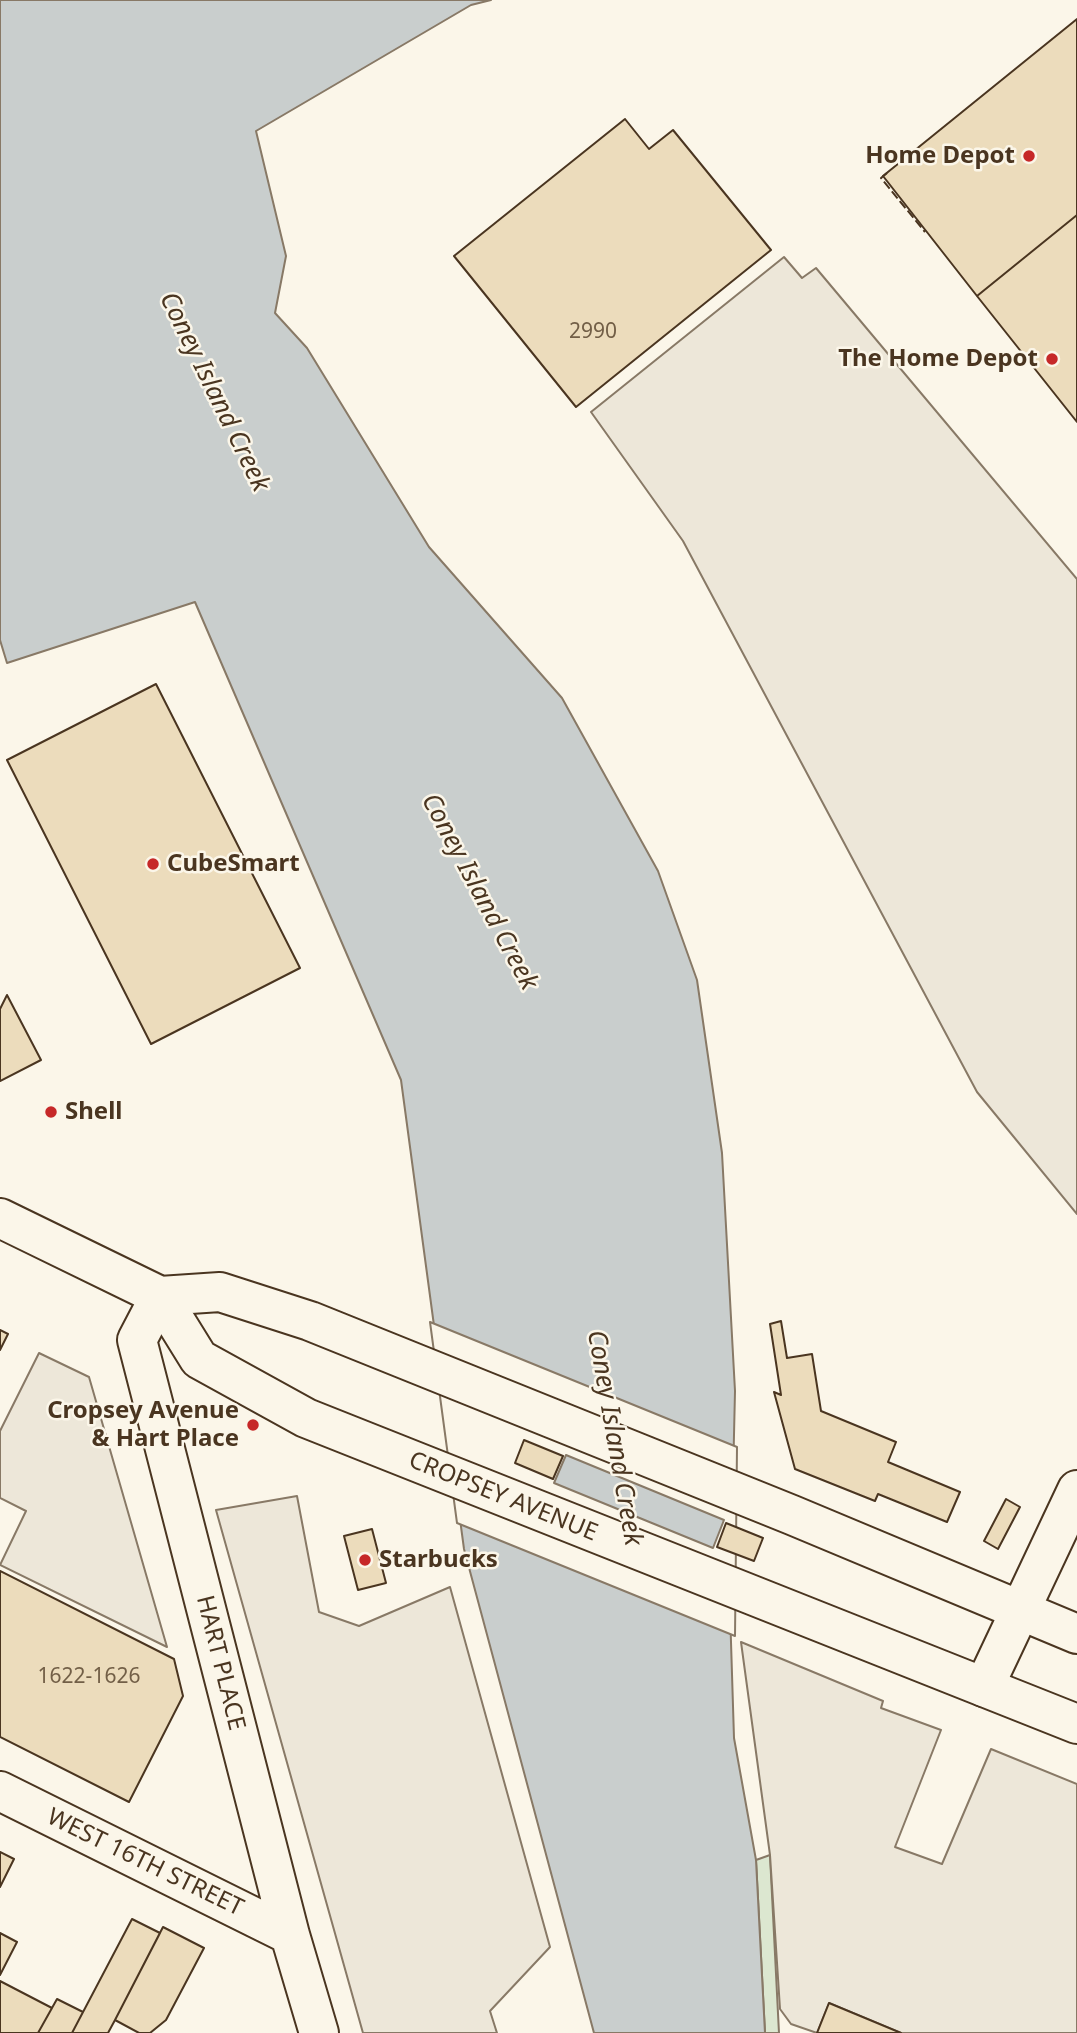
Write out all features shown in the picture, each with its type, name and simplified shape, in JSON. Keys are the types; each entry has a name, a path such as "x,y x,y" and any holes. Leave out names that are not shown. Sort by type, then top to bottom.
{"main road":[{"path":"0,1218 160,1296 220,1292 310,1321 792,1515 1077,1634"},
{"name":"CROPSEY AVENUE","path":"160,1296 200,1359 306,1418 1077,1724"},
{"name":"HART PLACE","path":"160,1296 137,1340 290,1935 319,2033"},
{"path":"984,1687 1077,1490"},
{"name":"WEST 16TH STREET","path":"0,1791 290,1935"}],"green space":[{"path":"770,1855 779,2033 765,2033 756,1860"}],"shaded area":[{"path":"784,257 802,278 816,268 1077,579 1077,1214 977,1092 683,541 591,412"},
{"path":"39,1353 89,1377 167,1647 0,1565 26,1511 0,1498 0,1431"},
{"path":"297,1496 319,1612 359,1626 450,1587 550,1947 490,2011 497,2033 363,2033 216,1510"},
{"path":"741,1642 883,1701 881,1708 941,1730 895,1847 942,1864 991,1749 1077,1784 1077,2033 901,2033 829,2003 817,2033 791,2024 780,2009 770,1855"}],"water":[{"name":"Coney Island Creek","path":"0,0 491,0 471,5 256,131 286,256 275,313 307,348 429,547 562,698 658,871 697,980 722,1153 735,1391 730,1610 734,1738 756,1860 765,2033 594,2033 464,1549 401,1080 195,602 7,663 0,640"}],"pier":[{"path":"430,1322 737,1447 735,1636 457,1523","holes":["566,1455 724,1520 713,1548 554,1483"]}],"building":[{"path":"1077,19 1077,215 977,296 883,176"},
{"path":"625,119 649,149 673,130 771,250 576,407 454,256"},
{"name":"The Home Depot","path":"1077,215 1077,422 977,296"},
{"name":"CubeSmart","path":"156,684 300,968 151,1044 7,760"},
{"path":"7,995 41,1060 0,1081 0,1009"},
{"path":"781,1321 787,1358 812,1354 821,1411 896,1442 888,1462 960,1492 947,1522 878,1494 875,1501 795,1469 774,1392 781,1395 770,1324"},
{"path":"0,1330 8,1334 0,1350"},
{"path":"524,1440 563,1456 553,1479 515,1463"},
{"path":"1006,1499 1020,1507 998,1549 984,1541"},
{"path":"726,1523 763,1538 754,1561 717,1547"},
{"name":"Starbucks","path":"372,1529 386,1583 358,1590 344,1536"},
{"path":"0,1571 174,1659 183,1696 129,1802 0,1737"},
{"path":"0,1852 14,1859 0,1887"},
{"path":"132,1919 160,1933 115,2020 108,2033 72,2033"},
{"path":"163,1927 204,1948 166,2020 150,2033 139,2033 115,2020"},
{"path":"0,1933 17,1942 0,1975"},
{"path":"0,1981 52,2008 38,2033 0,2033"},
{"path":"57,1999 83,2012 72,2033 38,2033"},
{"path":"829,2003 901,2033 817,2033"}],"fence":[{"path":"887,173 881,178 925,232"}],"place":[{"name":"Home Depot","path":"1029,156"},
{"name":"The Home Depot","path":"1052,359"},
{"name":"CubeSmart","path":"153,864"},
{"name":"Shell","path":"51,1112"},
{"name":"Cropsey Avenue & Hart Place","path":"253,1425"},
{"name":"Starbucks","path":"365,1560"}]}
